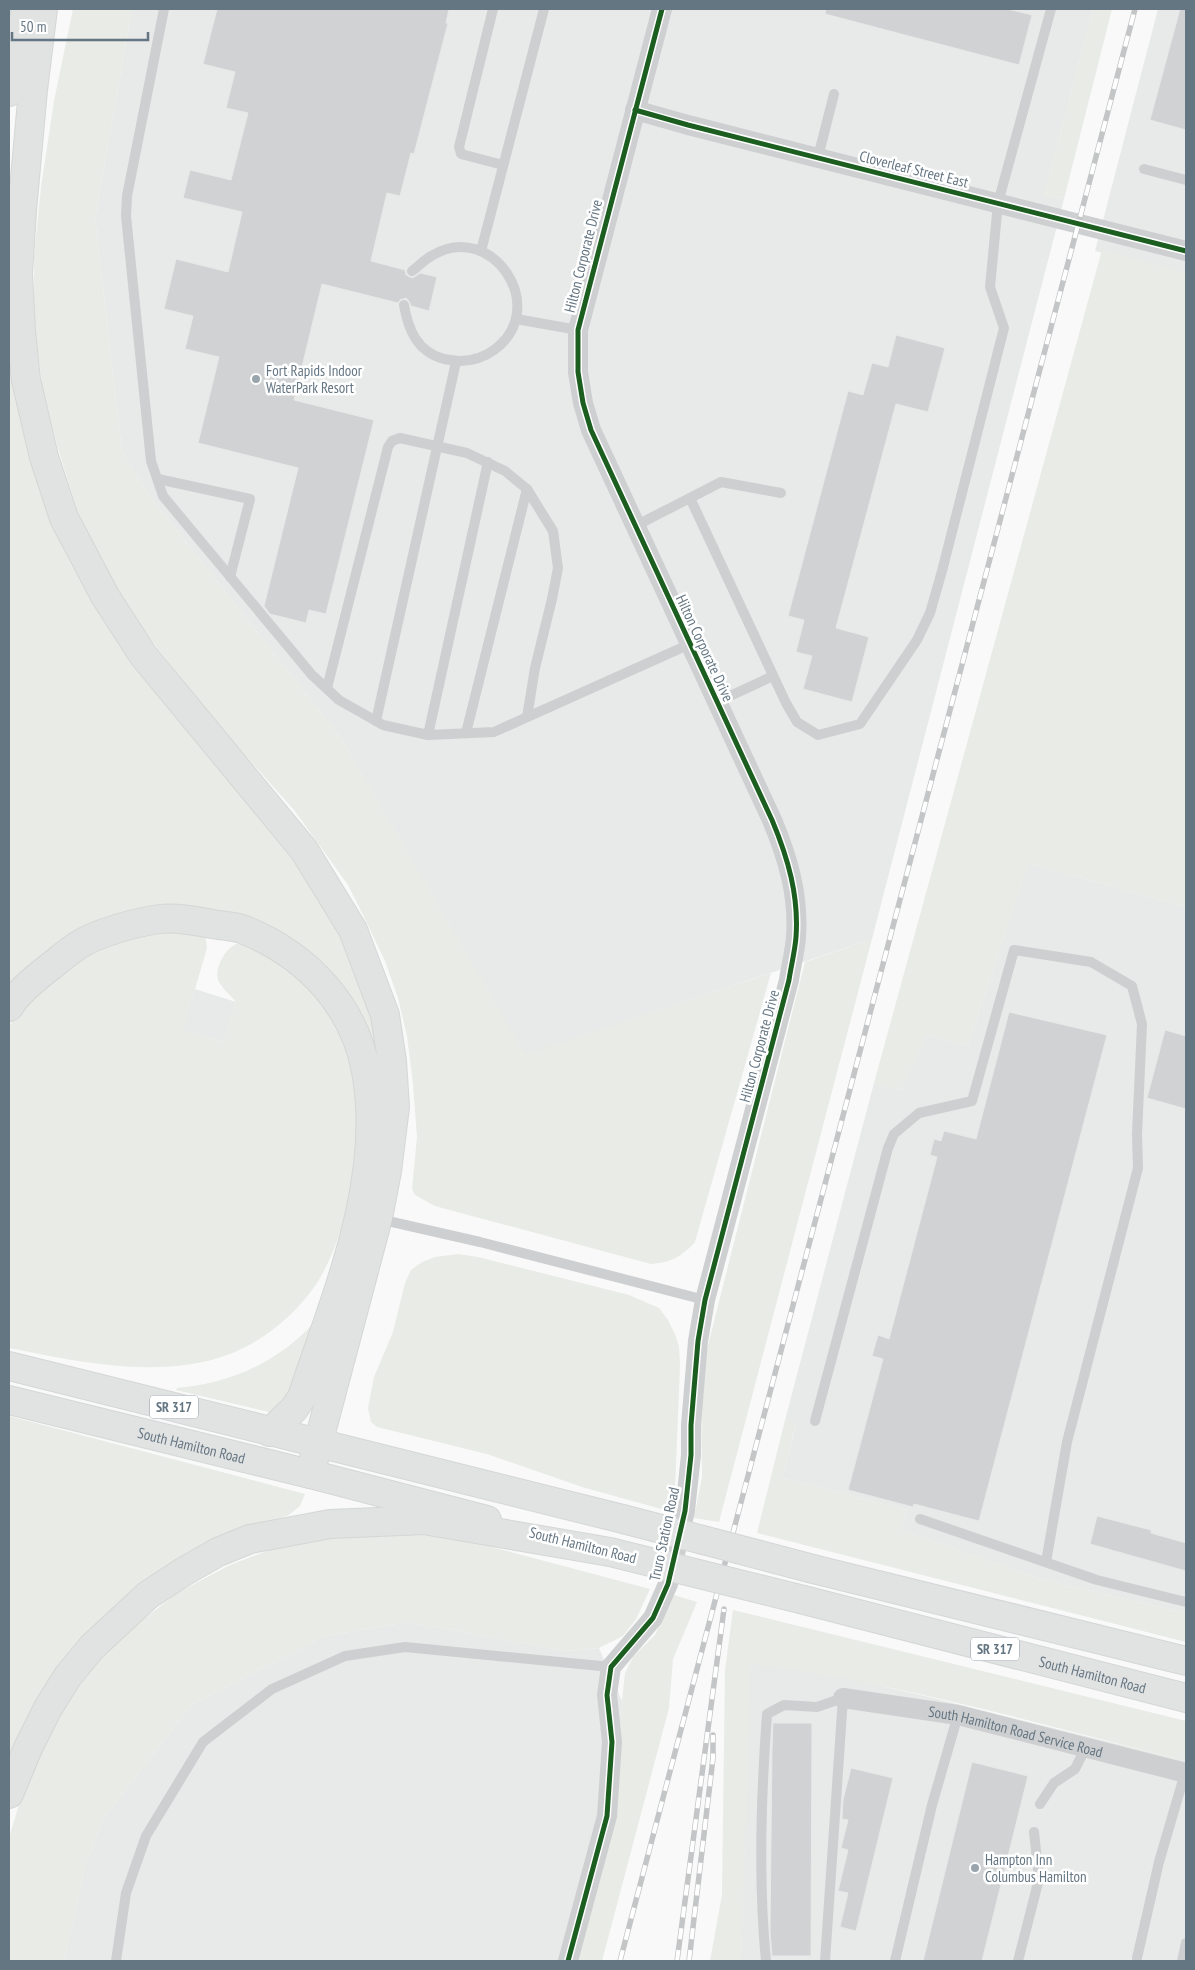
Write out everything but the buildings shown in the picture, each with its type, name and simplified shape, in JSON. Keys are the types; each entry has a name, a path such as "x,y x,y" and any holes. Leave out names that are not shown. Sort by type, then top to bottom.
{"main road":[{"path":"9,92 26,9"},
{"path":"43,9 33,90 18,273 26,380 44,457 64,518 105,596 143,656 304,850 353,930 384,1015 392,1062 395,1107 387,1171 378,1218 310,1474"},
{"path":"9,1008 43,972 78,945 117,929 162,918 201,922 245,930 284,950 316,975 338,1003 357,1035 366,1070 370,1104 370,1157 350,1251 302,1397 294,1409 270,1432"},
{"name":"South Hamilton Road","path":"9,1366 1186,1661"},
{"name":"South Hamilton Road","path":"9,1400 310,1474 1186,1698"},
{"path":"9,1794 28,1748 48,1708 68,1676 92,1646 148,1595 218,1552 250,1539 330,1524 424,1520 610,1552"}],"street":[{"name":"Hilton Corporate Drive","path":"662,9 578,330 578,372 583,403 591,430 772,820 787,855 796,898 796,938 789,980 705,1300"},
{"name":"Cloverleaf Street East","path":"635,110 1186,251"},
{"name":"Truro Station Road","path":"611,1667 653,1618 668,1584 685,1511 698,1341 705,1300"},
{"path":"568,1961 607,1816 612,1742 606,1695 611,1667"},
{"name":"South Hamilton Road Service Road","path":"843,1698 958,1715 1186,1773"}],"lane":[{"path":"164,9 127,196 126,216 151,461 163,496 230,577 312,675 339,700 383,725 428,735 494,732 690,644"},
{"path":"493,9 459,147 461,154 467,157 503,165"},
{"path":"481,252 544,9"},
{"path":"690,498 773,676 797,722 818,735 860,724 917,640 930,613 942,571 1004,328 990,287 998,203 1051,9"},
{"path":"818,158 834,94"},
{"path":"1144,169 1186,180"},
{"path":"404,305 407,324 415,339 426,350 440,358 456,362 472,361 494,351 510,333 516,319 518,302 514,286 507,271 496,259 481,252 466,248 449,249 434,254 412,272"},
{"path":"516,319 578,330"},
{"path":"376,721 456,362"},
{"path":"327,688 388,446 392,441 400,438 467,453 505,471 527,489 553,530 558,568 535,668 527,717"},
{"path":"428,735 488,462"},
{"path":"158,479 250,499 230,577"},
{"path":"635,526 721,482 781,493"},
{"path":"466,734 527,489"},
{"path":"717,702 773,676"},
{"path":"815,1421 888,1148 894,1134 919,1113 972,1101 1014,950 1091,962 1132,986 1142,1024 1136,1134 1138,1168 1067,1442 1046,1562"},
{"path":"378,1218 480,1242 705,1300"},
{"path":"920,1519 1096,1580 1186,1602"},
{"path":"116,1961 126,1893 146,1836 203,1742 272,1689 345,1656 405,1647 611,1667"},
{"path":"766,1961 762,1902 763,1766 767,1714 784,1705 817,1707 843,1698 825,1961"},
{"path":"895,1961 932,1805 958,1715"},
{"path":"1040,1804 1054,1783 1075,1770 1086,1747"},
{"path":"1137,1958 1159,1862 1186,1773"},
{"path":"1018,1961 1039,1879 1034,1832"},
{"path":"1182,1961 1186,1943"}],"shaded area":[{"path":"73,9 132,9 95,218 122,452 151,498 340,737 525,1054 771,973 695,1242 676,1258 651,1264 435,1206 415,1195 412,1189 417,1137 407,1036 398,998 385,961 363,915 348,885 294,810 222,729 127,610 78,513 57,445 42,385 34,319 34,256 41,187 54,101"},
{"path":"132,9 1093,9 1044,195 1064,199 872,939 525,1055 340,737 151,498 122,452 95,218"},
{"path":"1093,9 1112,9 1064,199 1044,195"},
{"path":"1158,9 1186,9 1186,274 1095,251"},
{"path":"1102,250 1186,273 1186,907 1028,863 968,1045 926,1035 901,1090 874,1083"},
{"path":"9,291 52,523 72,566 92,600 281,833 353,956 374,1027 382,1094 336,986 175,910 9,992"},
{"path":"1028,863 1186,907 1186,1613 1043,1580 900,1530 907,1510 782,1478 796,1425 785,1420 874,1083 901,1090 926,1035 968,1045"},
{"path":"177,931 205,934 207,948 183,1030 223,1042 236,1002 219,983 218,969 227,951 242,943 258,950 284,966 312,991 330,1016 343,1043 352,1072 356,1102 357,1133 349,1195 344,1218 332,1254 315,1286 288,1317 266,1335 242,1349 204,1362 176,1366 120,1366 91,1363 9,1348 9,1026 23,1007 44,986 90,951 153,932"},
{"path":"872,939 719,1522 694,1518 702,1477 701,1383 704,1361 805,962"},
{"path":"195,989 236,1002 223,1042 182,1030"},
{"path":"458,1254 478,1257 629,1295 659,1308 668,1320 679,1347 675,1491 672,1512 582,1487 487,1454 377,1427 371,1422 368,1408 374,1377 393,1332 405,1283 411,1270 422,1262 435,1257"},
{"path":"334,1295 315,1401 304,1413 281,1415 176,1390 177,1388 196,1386 231,1377 280,1353 308,1329"},
{"path":"9,1416 305,1494 300,1506 289,1515 234,1535 191,1555 9,1761"},
{"path":"785,1420 796,1424 782,1478 907,1510 900,1530 1043,1580 1186,1613 1186,1642 757,1533"},
{"path":"330,1532 440,1533 650,1589 636,1619 623,1636 599,1648 565,1651 408,1622 325,1636 192,1704 103,1819 86,1863 64,1961 9,1961 9,1838 25,1784 50,1731 85,1677 120,1638 177,1593 230,1565 293,1541"},
{"path":"674,1595 697,1602 673,1659 669,1708 602,1961 572,1961 618,1786 625,1673 633,1657 655,1635"},
{"path":"733,1610 1186,1721 1186,1761 915,1693 806,1672 751,1664 741,1961 710,1961 722,1895 725,1670"},
{"path":"408,1622 565,1651 599,1648 622,1701 618,1786 572,1961 64,1961 86,1863 103,1819 192,1704 325,1636"},
{"path":"750,1663 830,1674 1186,1761 1186,1961 741,1961"}],"railway":[{"path":"620,1961 1135,9"},
{"path":"677,1961 724,1609"},
{"path":"689,1961 713,1758 713,1735"}],"cycle path":[{"path":"568,1961 607,1816 612,1742 607,1695 611,1667 653,1618 668,1584 685,1511 691,1455 691,1425 698,1341 705,1300 789,980 796,937 794,892 778,834 591,430 583,403 578,372 578,330 662,9"},
{"path":"635,110 1186,251"}],"place":[{"name":"Fort Rapids Indoor WaterPark Resort","path":"256,379"},
{"name":"Hampton Inn Columbus Hamilton","path":"975,1868"}]}
